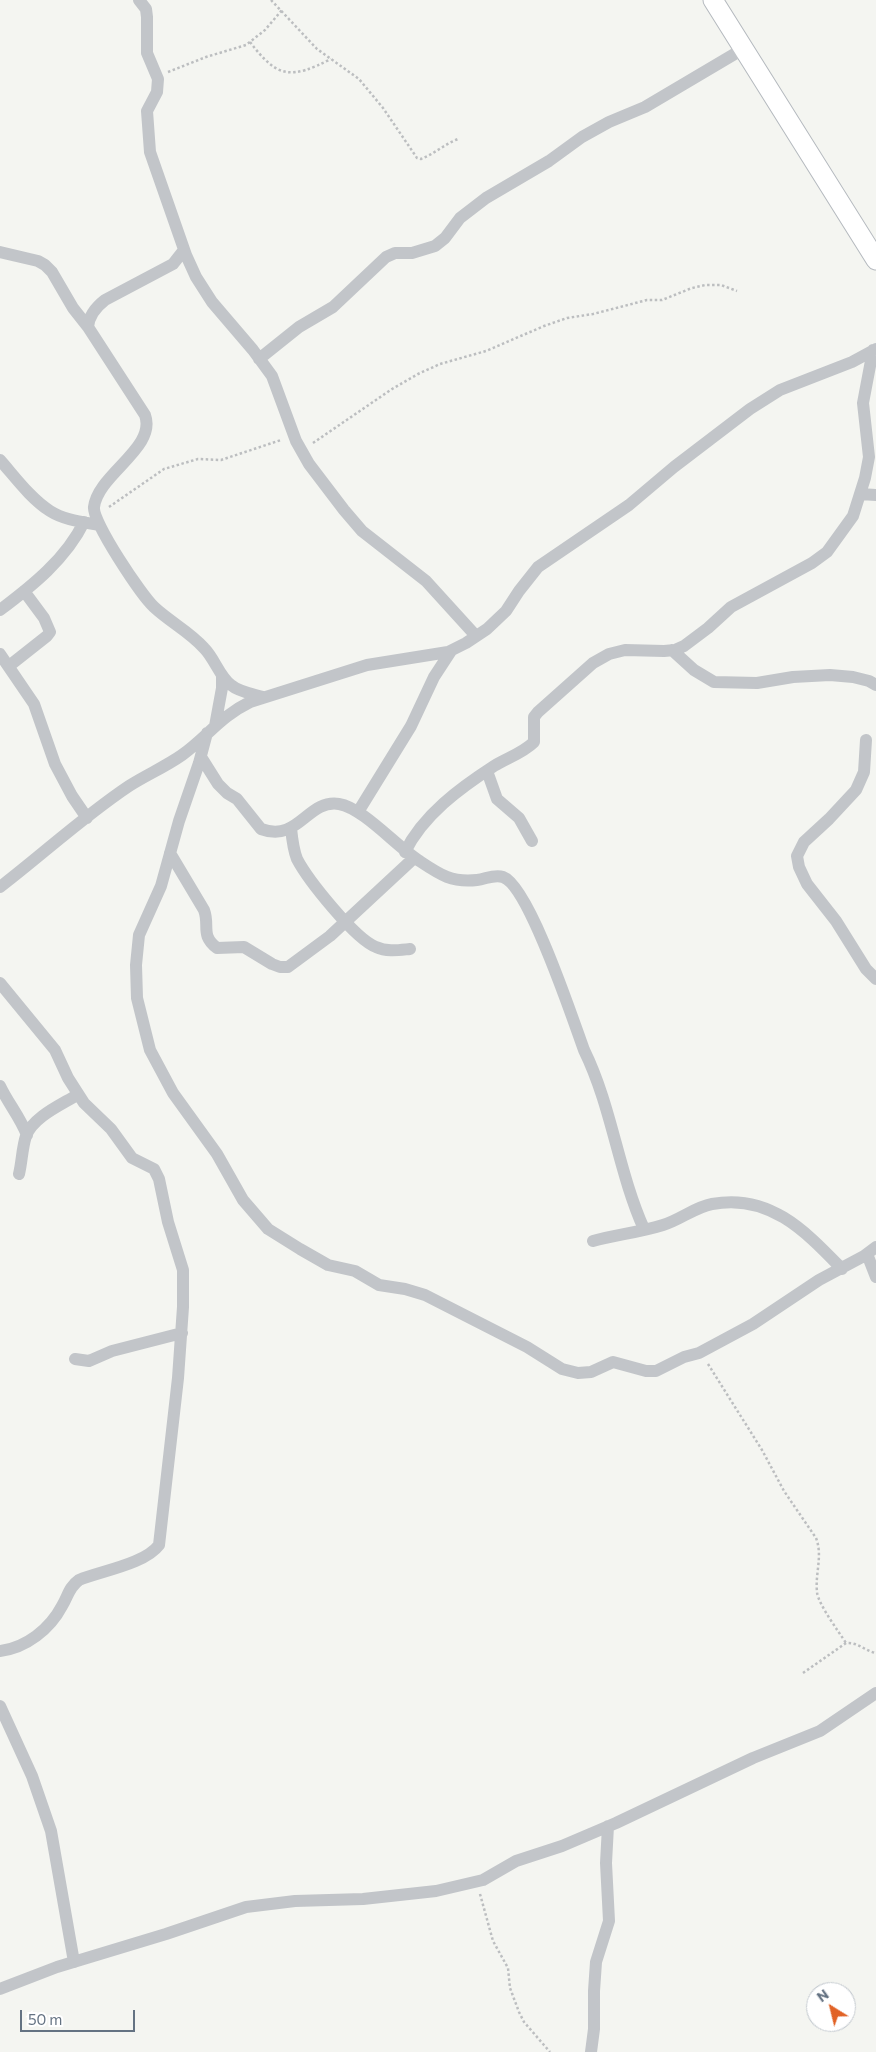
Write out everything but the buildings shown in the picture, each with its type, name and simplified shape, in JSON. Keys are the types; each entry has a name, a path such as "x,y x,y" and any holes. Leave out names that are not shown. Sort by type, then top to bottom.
{"street":[{"path":"139,0 146,10 147,53 158,77 157,92 147,110 150,152 184,250 196,277 212,302 272,376 293,434 301,450 325,485 362,531 426,581 476,636"},
{"path":"713,0 876,260"},
{"path":"259,359 299,327 334,307 386,257 395,253 412,253 435,246 445,238 460,218 486,198 548,161 582,137 609,122 645,106 743,49"},
{"path":"88,326 92,314 106,300 173,264 184,250"},
{"path":"0,252 38,261 52,272 72,308 88,326 145,415 148,426 146,432 138,445 102,488 94,504 93,521 143,595 154,607 205,648 231,686 263,698"},
{"path":"170,853 204,910 206,935 217,948 244,947 280,967 288,967 306,955 389,883 410,855 415,833 432,815 459,791 534,742 534,717 593,663 609,654 625,650 672,650 684,646 708,628 731,606 812,563 827,552 853,516 869,457 863,403 874,350"},
{"path":"0,887 86,818 130,786 170,763 196,745 233,710 263,698 367,665 451,651 476,636 487,629 506,610 538,567 629,505 674,467 750,409 780,390 852,362 874,350"},
{"path":"0,460 50,512 93,521"},
{"path":"860,494 876,494"},
{"path":"0,610 24,591 67,551 93,521"},
{"path":"9,666 50,632 44,618 24,591"},
{"path":"672,650 699,674 714,682 757,683 793,677 830,676 853,677 876,685"},
{"path":"358,812 411,726 434,677 451,651"},
{"path":"0,654 34,704 55,764 86,818"},
{"path":"222,675 222,688 211,730 178,821 161,886 139,935 136,973 137,998 150,1050 173,1093 217,1154 243,1200 268,1229 328,1265 356,1271 379,1285 406,1289 425,1295 519,1343 562,1369 578,1373 591,1372 613,1362 656,1372 684,1357 699,1353 753,1324 819,1280 842,1269 872,1250 876,1277"},
{"path":"866,740 864,772 856,790 829,820 804,842 797,856 799,867 807,884 836,921 866,969 876,979"},
{"path":"201,757 218,784 237,799 261,829 269,832 280,832 291,828 314,810 330,803 341,804 358,812 410,855 444,876 460,881 493,876 504,877 515,887 534,918 584,1050 593,1068 619,1152 624,1178 644,1229"},
{"path":"487,771 497,799 514,812 532,841"},
{"path":"291,828 297,859 345,922 374,947 384,950 410,949"},
{"path":"0,983 54,1050 84,1104 111,1129 132,1158 148,1164 157,1173 168,1222 183,1270 182,1333 158,1545 149,1553 132,1562 72,1584 58,1612 44,1630 24,1644 0,1651"},
{"path":"0,1086 7,1101 21,1120 27,1135"},
{"path":"19,1174 27,1135 31,1127 78,1095"},
{"path":"592,1241 663,1225 711,1204 733,1202 757,1206 775,1212 792,1222 842,1269"},
{"path":"75,1359 89,1361 112,1351 182,1333"},
{"path":"0,1989 74,1962 246,1907 295,1901 372,1898 436,1891 483,1880 516,1862 562,1846 753,1758 820,1731 876,1693"},
{"path":"0,1706 32,1776 51,1831 74,1962"},
{"path":"591,2052 594,2029 596,1962 610,1921 606,1863 608,1826"}],"path":[{"path":"271,0 311,42 359,79 383,108 417,158 421,159 428,156 445,144 458,139"},
{"path":"158,77 192,62 233,50 250,42 265,30 282,10"},
{"path":"250,42 263,59 288,73 305,71 331,58"},
{"path":"301,450 323,438 418,374 440,364 486,352 544,326 567,318 647,300 662,300 705,285 720,285 737,291"},
{"path":"93,521 164,469 198,459 221,460 293,434"},
{"path":"699,1353 710,1367 762,1450 784,1491 816,1538 819,1546 816,1592 823,1608 846,1643"},
{"path":"803,1673 846,1643 856,1644 869,1652 876,1653"},
{"path":"471,1882 480,1895 494,1941 508,1968 510,1988 519,2012 524,2022 550,2052"}]}
